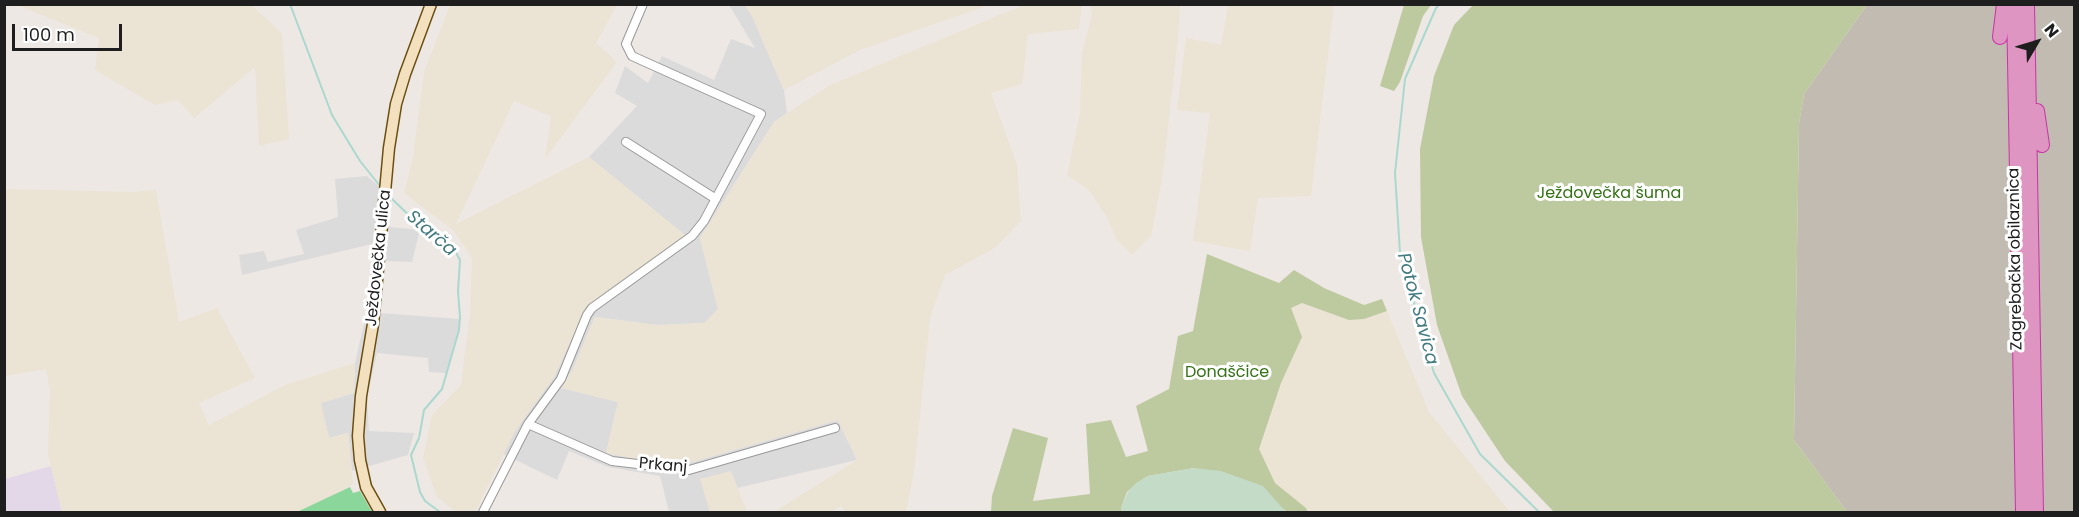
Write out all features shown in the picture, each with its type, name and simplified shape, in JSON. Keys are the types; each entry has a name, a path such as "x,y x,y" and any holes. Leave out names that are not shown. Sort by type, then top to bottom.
{"highway":[{"path":"2000,36 2004,4"},
{"name":"Zagrebačka obilaznica","path":"2014,4 2023,513"},
{"name":"Zagrebačka obilaznica","path":"2027,4 2036,513"},
{"path":"2029,69 2036,81 2036,108 2042,145"}],"main road":[{"name":"Ježdovečka ulica","path":"380,513 366,487 360,460 358,436 361,396 374,316 392,129 398,96 430,4"}],"street":[{"path":"483,513 528,424 561,379 587,315 592,308 692,236 704,221 761,114 632,56 626,44 643,4"},
{"path":"626,142 716,199"},
{"name":"Prkanj","path":"528,424 612,461 689,470 835,428"}],"shaded area":[{"path":"17,5 251,5 282,33 289,139 259,146 255,67 194,118 178,100 155,105 95,70 99,38"},
{"path":"450,5 617,5 596,43 617,62 545,159 551,116 514,101 456,224 589,157 686,236 586,307 554,377 515,431 475,512 456,512 437,497 423,458 432,415 461,385 470,314 472,258 453,230 404,193 413,157 424,72"},
{"path":"729,5 745,5 752,16 784,90 787,113 774,122 700,238 718,309 705,323 657,325 595,317 573,369 562,388 618,402 606,453 685,464 838,420 857,460 737,488 731,472 701,479 710,512 669,512 660,476 608,467 569,451 557,480 503,454 515,431 554,377 586,307 686,236 589,157 637,106 615,93 625,66 648,83 662,56 714,80 731,39 755,48"},
{"path":"745,5 989,5 860,50 784,90"},
{"path":"1024,5 1082,5 1079,29 1028,34 1022,84 991,93 1017,165 1021,221 996,247 945,275 930,318 914,472 906,512 846,512 841,506 830,512 774,512 857,460 838,420 685,464 606,453 618,402 561,388 573,369 595,317 657,325 704,323 718,309 700,238 774,122 830,85"},
{"path":"1090,5 1180,5 1163,173 1151,236 1132,255 1117,240 1106,216 1089,190 1067,175 1080,113 1082,52 1092,16"},
{"path":"1228,5 1334,5 1311,196 1258,198 1250,251 1193,241 1210,113 1177,110 1186,38 1221,45"},
{"path":"1867,5 2074,5 2074,512 1847,512 1794,440 1799,124 1804,94"},
{"path":"367,176 391,197 390,227 420,230 412,262 385,261 380,313 459,319 460,328 447,373 429,372 428,358 377,353 367,398 369,431 414,433 408,455 352,471 348,433 329,438 320,403 354,393 355,363 367,311 376,243 242,275 239,255 264,251 268,262 304,254 296,230 338,217 335,179"},
{"path":"5,189 133,192 156,190 179,322 217,308 255,378 199,403 209,425 285,385 355,363 354,393 321,403 329,438 348,433 353,484 304,512 62,512 48,454 50,393 46,369 5,376"},
{"path":"1302,303 1349,320 1364,319 1387,311 1429,412 1510,512 1311,512 1275,483 1259,449 1281,383 1302,337 1290,308"},
{"path":"51,466 62,512 5,512 5,479"},
{"path":"731,471 747,512 710,512 700,479"}],"green space":[{"name":"Ježdovečka šuma","path":"1474,4 1867,5 1804,94 1799,124 1794,440 1847,512 1554,512 1505,461 1462,396 1437,325 1421,237 1420,149 1434,76 1454,25"},
{"path":"1404,5 1431,5 1423,16 1400,82 1394,91 1380,86"},
{"name":"Donaščice","path":"1207,254 1279,283 1294,270 1324,288 1364,305 1382,299 1387,311 1364,319 1349,320 1302,303 1291,308 1302,337 1281,383 1259,449 1275,483 1308,512 1286,512 1194,468 1148,476 1127,492 1121,508 1122,512 991,512 992,496 1013,428 1048,438 1033,501 1090,494 1086,424 1111,420 1126,457 1148,451 1136,406 1169,389 1178,336 1193,331"},
{"path":"1194,468 1221,471 1263,486 1286,512 1122,512 1121,508 1128,492 1136,483 1148,476"},
{"path":"350,487 353,493 360,491 372,512 297,512"}],"waterway":[{"name":"Starča","path":"290,4 332,115 360,161 380,186"},
{"name":"Potok Savica","path":"1440,4 1436,8 1405,79 1395,173 1400,253 1434,373 1480,454 1539,512"},
{"name":"Starča","path":"388,195 420,226 454,249 460,260 459,330 442,389 424,410 419,438 411,455 420,492 425,501 440,512"}]}
